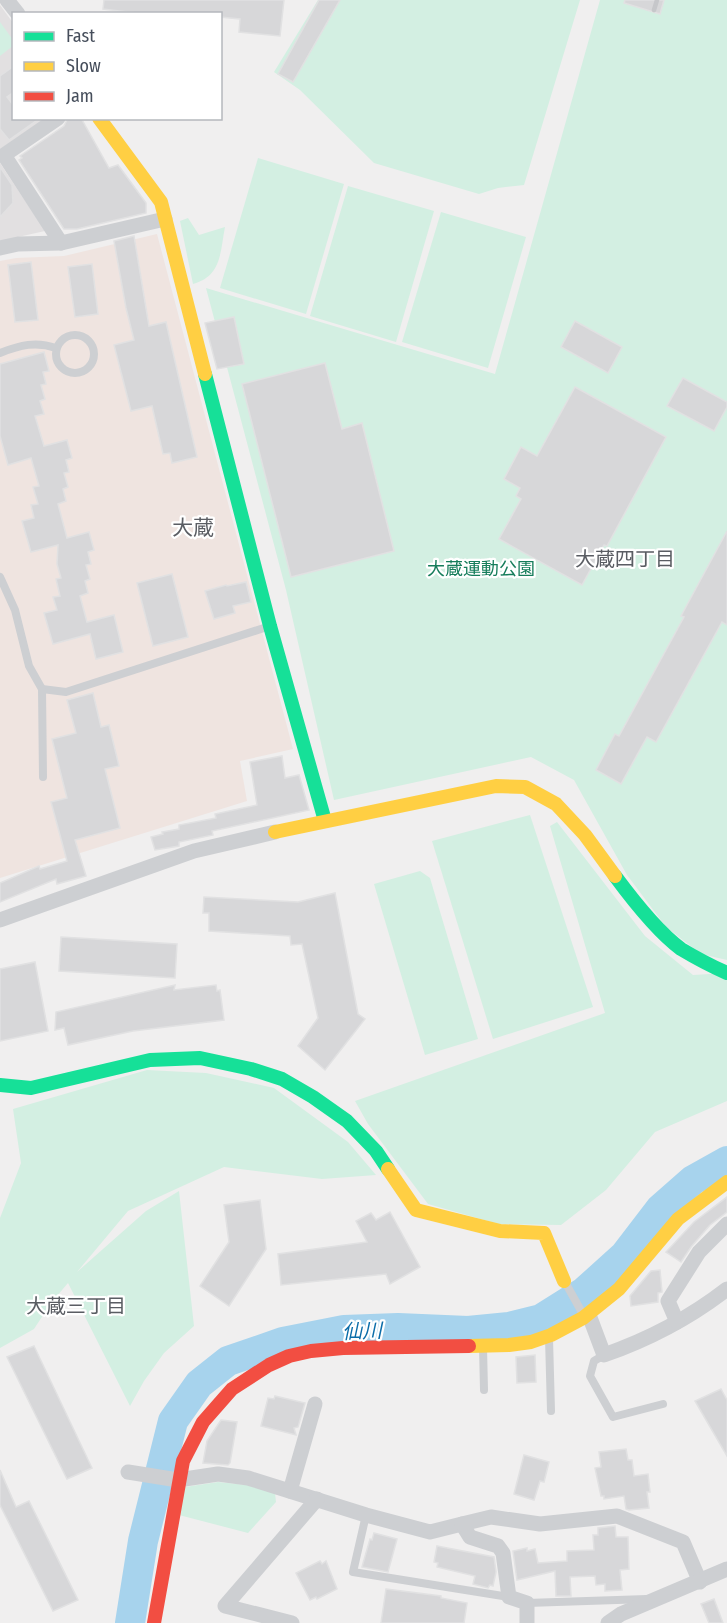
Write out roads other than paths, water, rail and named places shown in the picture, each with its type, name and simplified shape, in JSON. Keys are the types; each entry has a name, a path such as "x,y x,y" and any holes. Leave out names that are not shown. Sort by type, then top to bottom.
{"street":[{"path":"55,120 4,154 61,243"},
{"path":"100,120 161,202 270,626 325,821"},
{"path":"0,248 18,244 61,243 165,219"},
{"path":"0,921 215,845 496,786 525,787 556,804 585,835 638,906 679,947 727,973"},
{"path":"0,1085 31,1089 150,1060 200,1058 251,1069 282,1079 347,1121 376,1151 416,1210 500,1232 544,1233 564,1281"},
{"path":"153,1623 178,1480 189,1445 208,1415 237,1384 273,1363 300,1353 324,1349 483,1346 533,1341 549,1336 587,1316 631,1277 677,1220 707,1194 727,1182"},
{"path":"677,1322 668,1301 699,1252 727,1224"},
{"path":"587,1316 604,1355 677,1322 727,1289"},
{"path":"290,1491 315,1404"},
{"path":"133,1472 178,1480 218,1474 248,1478 366,1515 430,1532 491,1517 540,1524 617,1516 683,1542 700,1581"},
{"path":"292,1623 225,1606 317,1499"},
{"path":"462,1524 470,1538 498,1546 503,1553 509,1597 527,1604 527,1623"},
{"path":"608,1623 621,1614 727,1569"}],"lane":[{"path":"70,335 84,337 93,349 93,362 85,371 79,373 65,371 57,361 56,348 64,338 70,335"},
{"path":"0,353 40,343 56,348"},
{"path":"0,577 15,610 29,666 42,689 43,777"},
{"path":"42,689 66,692 270,626"},
{"path":"564,1281 587,1316"},
{"path":"549,1336 551,1411"},
{"path":"483,1346 484,1390"},
{"path":"604,1355 594,1361 590,1376 614,1417 663,1404"},
{"path":"366,1515 353,1572 509,1597"},
{"path":"527,1604 658,1599"}],"waterway":[{"name":"仙川","path":"130,1623 143,1541 173,1421 199,1384 228,1361 283,1342 344,1330 398,1328 468,1331 509,1327 541,1319 584,1292 624,1256 660,1209 693,1180 727,1161"}],"railway":[{"path":"654,10 657,0"}],"district":[{"name":"大蔵","path":"193,528"},
{"name":"大蔵四丁目","path":"625,559"},
{"name":"大蔵三丁目","path":"76,1306"}],"park label":[{"name":"大蔵運動公園","path":"481,569"}]}
